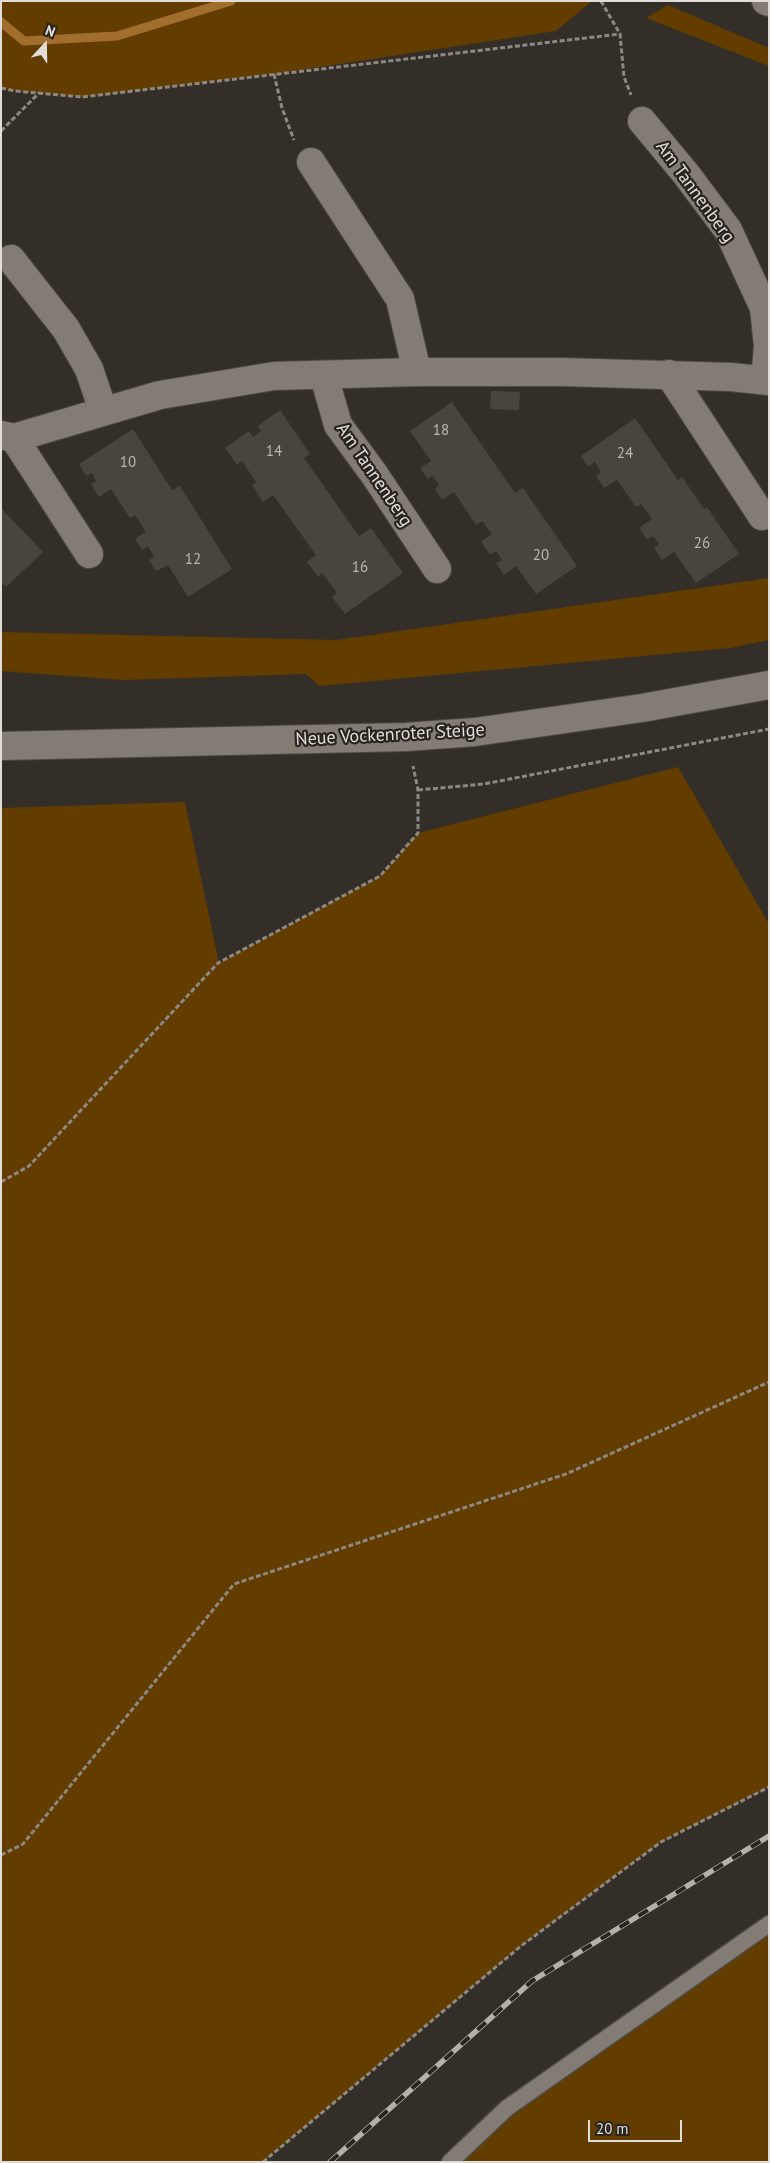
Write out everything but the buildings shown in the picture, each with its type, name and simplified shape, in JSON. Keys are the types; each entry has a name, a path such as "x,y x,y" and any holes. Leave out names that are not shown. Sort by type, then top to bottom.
{"street":[{"name":"Am Tannenberg","path":"89,554 7,437 160,395 274,376 417,372 669,374 767,381 768,346 764,308 728,230 686,174 642,121"},
{"path":"311,162 400,299 417,372"},
{"path":"11,260 66,329 89,369 103,410"},
{"path":"669,374 762,516"},
{"name":"Am Tannenberg","path":"324,376 338,425 374,474 437,569"},
{"name":"Neue Vockenroter Steige","path":"5,746 406,737 475,732 642,708 769,685"}],"lane":[{"path":"450,2162 507,2108 769,1924"}],"path":[{"path":"601,1 620,34 624,76 642,121"},
{"path":"1,88 82,97 620,34"},
{"path":"274,74 290,136 311,162"},
{"path":"1,131 39,93"},
{"path":"1,1182 29,1166 218,963 380,876 418,833 418,790 484,784 769,729"},
{"path":"1,1855 23,1844 234,1584 566,1474 769,1382"},
{"path":"264,2162 521,1946 661,1842 769,1787"}],"shaded area":[{"path":"1,1 592,1 556,31 274,74 82,97 1,88"},
{"path":"668,5 769,48 769,66 646,18"},
{"path":"769,578 769,640 730,648 320,686 306,674 124,680 1,671 1,632 337,640"},
{"path":"678,767 769,924 769,1787 661,1842 521,1946 263,2162 1,2162 1,808 185,802 219,963 380,876 418,833"},
{"path":"769,1924 769,2162 450,2162 507,2108"}],"waterway":[{"path":"1,22 24,41 117,36 231,1"}],"railway":[{"path":"330,2162 532,1981 769,1836"}]}
